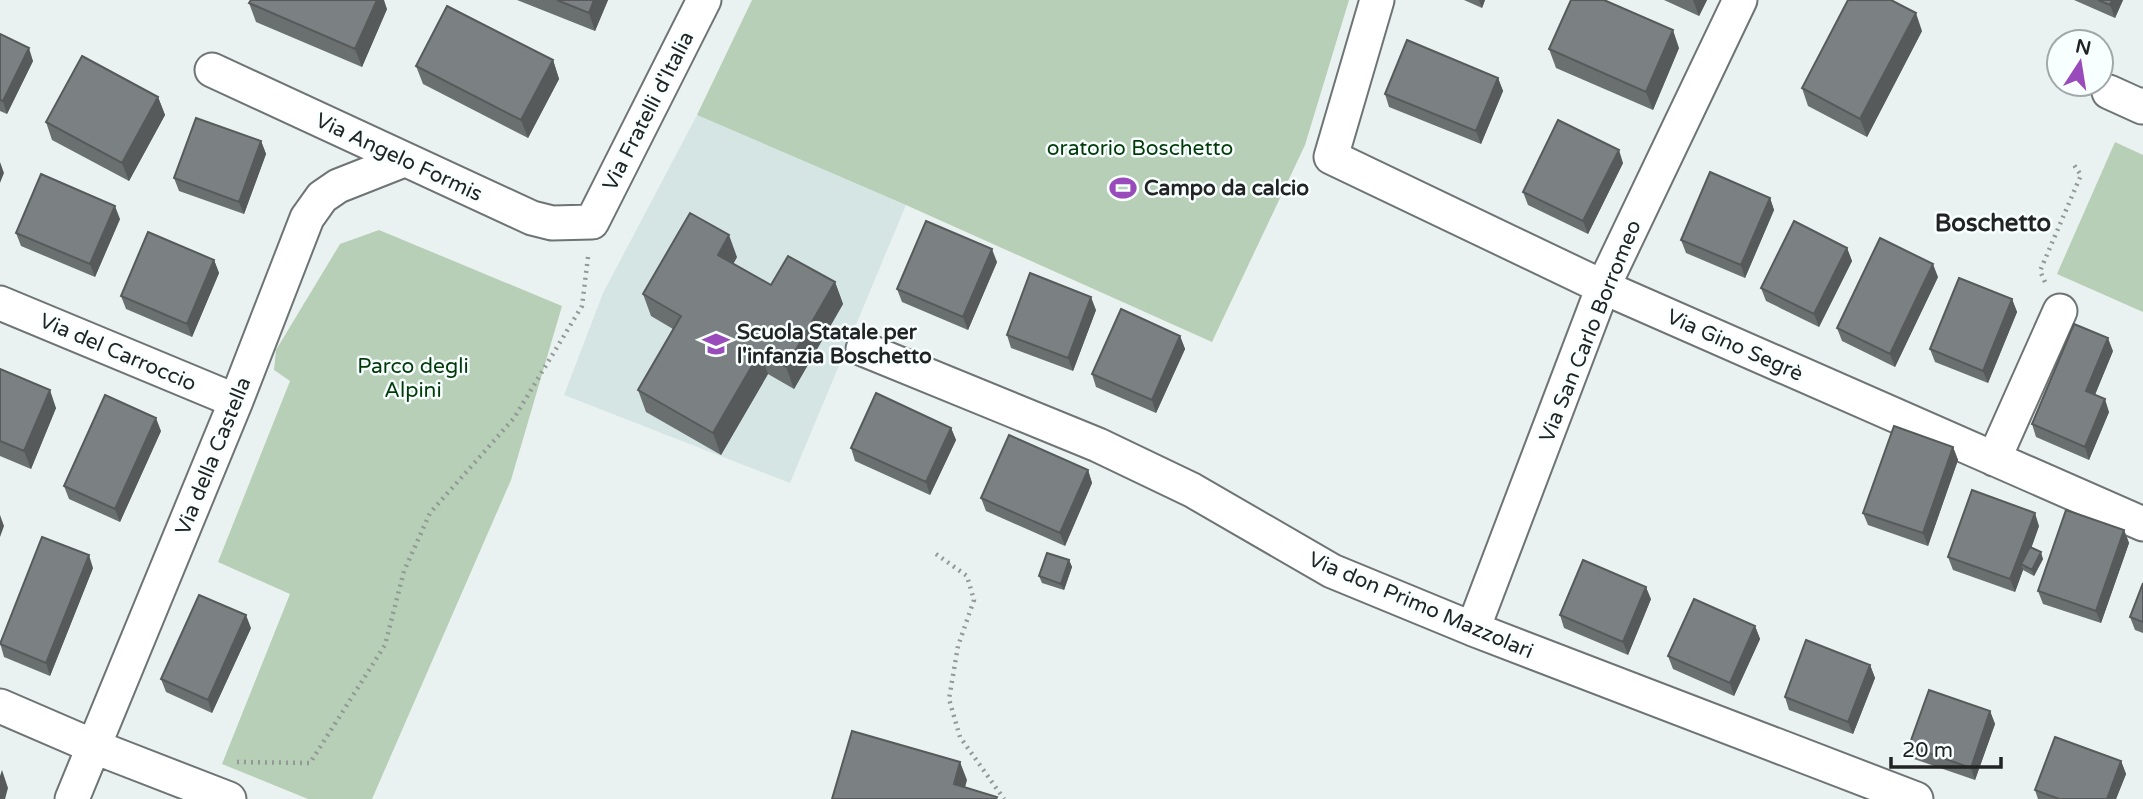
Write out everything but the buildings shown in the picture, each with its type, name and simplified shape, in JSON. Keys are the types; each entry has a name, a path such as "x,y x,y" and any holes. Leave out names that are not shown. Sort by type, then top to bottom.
{"street":[{"name":"Via Fratelli d'Italia","path":"592,222 704,0"},
{"name":"Via Gino Segrè","path":"1377,0 1331,157 1603,287 2143,524"},
{"name":"Via San Carlo Borromeo","path":"1472,629 1603,287 1740,0"},
{"name":"Via Angelo Formis","path":"212,70 532,218 552,223 592,222"},
{"path":"2115,95 2142,107 2143,105"},
{"name":"Via della Castella","path":"72,799 236,401 307,218 322,197 338,186 404,160"},
{"name":"Via del Carroccio","path":"0,303 236,401"},
{"path":"1994,459 2060,311"},
{"name":"Via don Primo Mazzolari","path":"863,349 1098,445 1192,490 1332,571 1850,787 1916,799"},
{"path":"0,706 95,747 222,796"}],"path":[{"path":"2060,311 2040,271 2081,175 2074,165"},
{"path":"222,796 227,762 310,763 385,645 404,571 430,513 514,418 582,306 592,222"},
{"path":"936,554 967,576 974,600 958,646 949,699 960,737 1004,799"}],"shaded area":[{"name":"Scuola Statale per l'infanzia Boschetto","path":"697,115 906,205 790,483 564,395 603,293"}],"green space":[{"name":"oratorio Boschetto","path":"752,0 1349,0 1305,145 1212,342 697,115"},
{"path":"2115,142 2143,155 2143,312 2057,274"},
{"name":"Parco degli Alpini","path":"379,230 562,306 511,480 372,799 308,799 222,764 290,594 218,562 290,381 274,370 276,350 340,244"}],"place":[{"name":"Campo da calcio","path":"1123,188"},
{"name":"Scuola Statale per l'infanzia Boschetto","path":"716,344"}],"district":[{"name":"Boschetto","path":"1993,223"}]}
